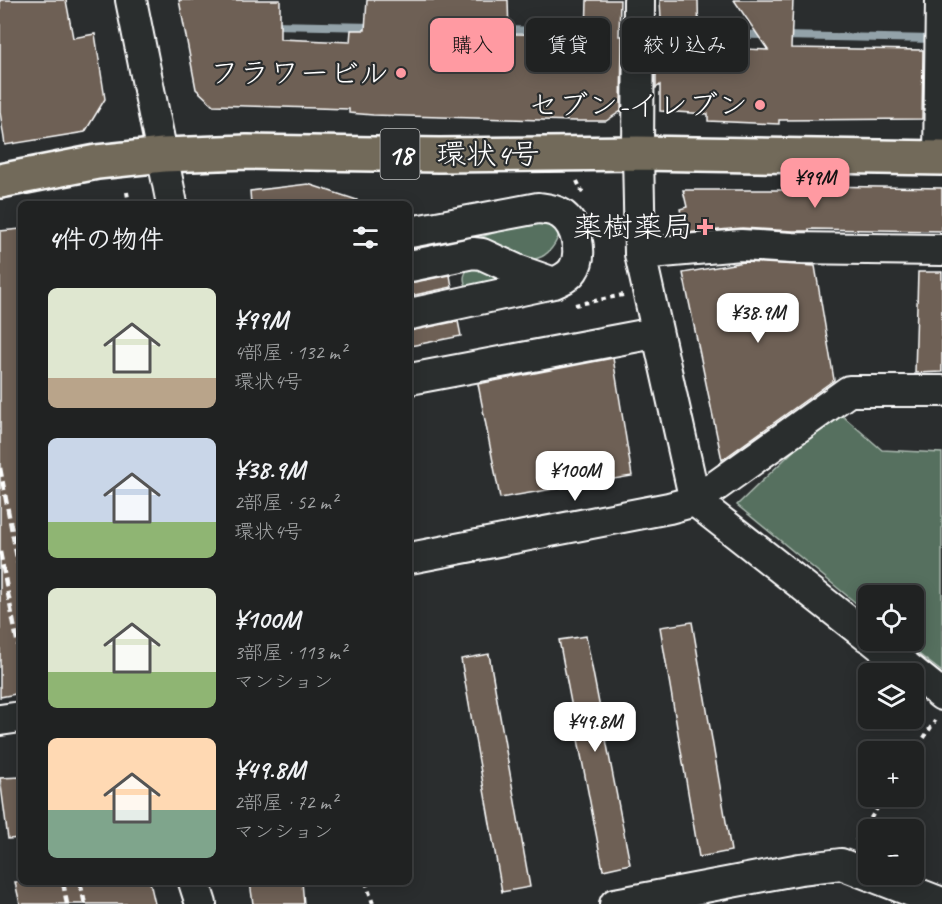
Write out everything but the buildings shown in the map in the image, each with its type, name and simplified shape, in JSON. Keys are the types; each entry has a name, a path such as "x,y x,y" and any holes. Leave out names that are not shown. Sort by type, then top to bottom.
{"main road":[{"name":"環状4号","path":"0,181 97,162 247,152 439,155 940,147"}],"street":[{"path":"131,0 171,201"},
{"path":"940,147 941,0"},
{"path":"638,72 640,254 695,501 858,629"},
{"path":"412,232 538,208 552,209 563,215 572,226 577,241 574,269 565,278 554,283 412,314"},
{"path":"640,254 741,245 942,250"},
{"path":"412,266 473,253 482,254 554,283"},
{"path":"412,379 644,335"},
{"path":"412,558 695,501 849,391 942,391"},
{"path":"884,651 940,705"},
{"path":"0,720 18,717"},
{"path":"615,904 800,869 841,864 942,903"},
{"path":"195,885 201,904"}],"path":[{"path":"127,192 128,201"},
{"path":"590,302 625,294"},
{"path":"920,741 940,705"},
{"path":"841,864 878,807"},
{"path":"367,885 373,904"}],"green space":[{"path":"540,215 560,232 545,255 535,259 512,256 478,238 494,233"},
{"path":"475,263 495,276 495,281 469,290 464,275"},
{"path":"836,410 882,450 942,453 942,672 915,651 924,651 924,585 858,585 858,605 737,505"}],"waterway":[{"path":"272,25 374,27"},
{"path":"514,30 526,31"},
{"path":"748,35 767,35"},
{"path":"782,36 935,39"}],"railway":[{"path":"0,468 18,563"},
{"path":"0,552 18,645"},
{"path":"64,885 67,904"},
{"path":"81,885 85,904"}],"place":[{"name":"フラワービル","path":"401,73"},
{"name":"セブン-イレブン","path":"760,105"},
{"name":"薬樹薬局","path":"705,227"}]}
